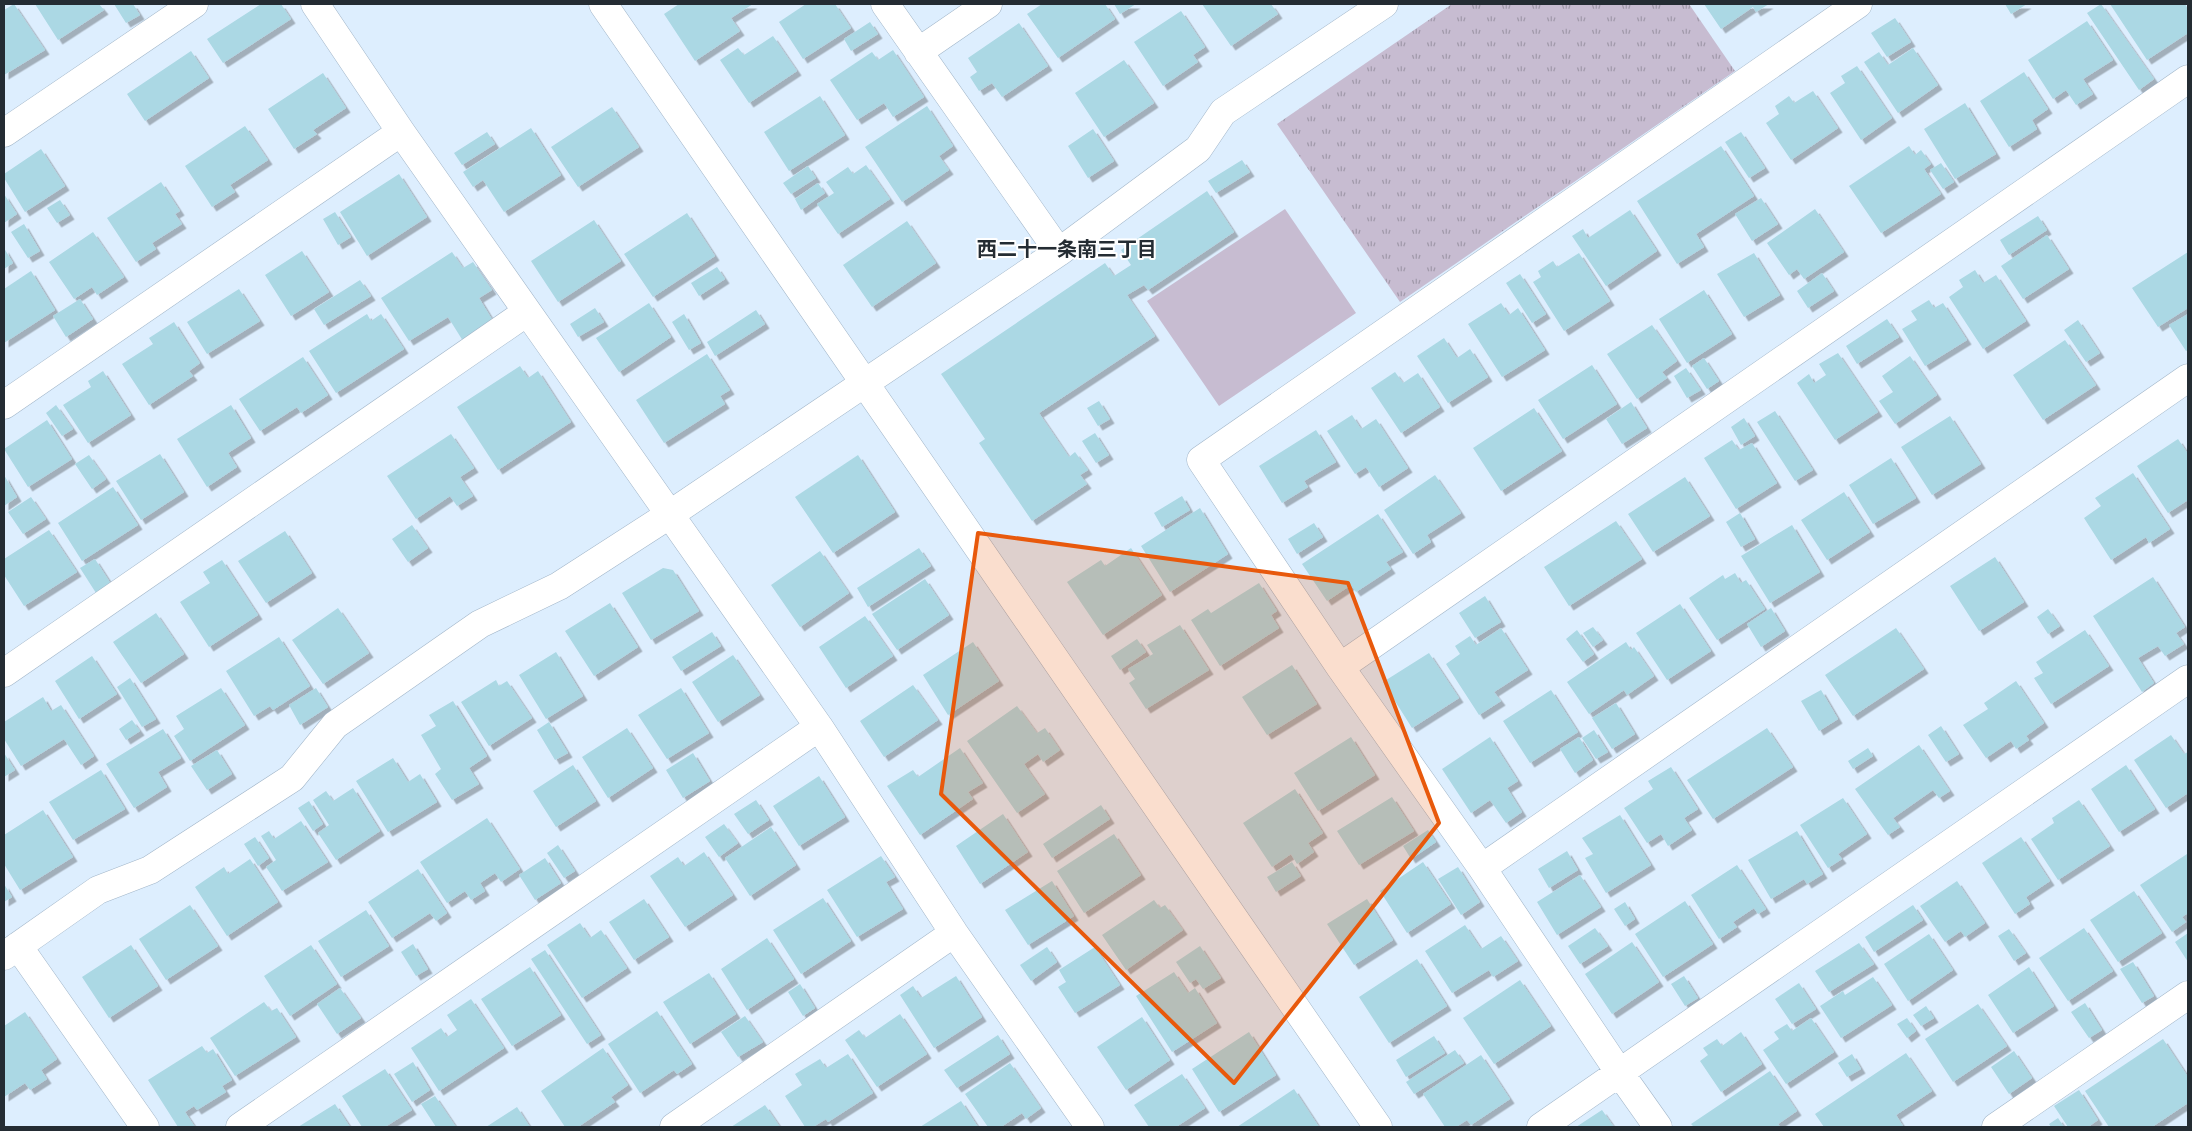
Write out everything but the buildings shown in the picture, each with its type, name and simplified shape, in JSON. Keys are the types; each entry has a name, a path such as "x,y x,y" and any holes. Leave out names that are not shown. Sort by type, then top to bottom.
{"street":[{"path":"4,133 194,4"},
{"path":"315,4 401,132 819,727 954,933 1090,1127"},
{"path":"603,4 1378,1127"},
{"path":"885,4 1059,252"},
{"path":"918,52 988,4"},
{"path":"145,1127 11,951 98,890 150,870 292,778 335,725 480,624 559,586 669,515 1059,252 1198,149 1224,112 1384,4"},
{"path":"1658,1127 1482,868 1340,667 1201,460 1858,4"},
{"path":"1340,667 2188,79"},
{"path":"4,405 401,132"},
{"path":"4,673 528,312"},
{"path":"1482,868 2188,378"},
{"path":"1541,1127 2188,679"},
{"path":"240,1127 819,727"},
{"path":"674,1127 954,933"},
{"path":"1996,1127 2188,995"}],"highlighted area":[{"path":"978,533 1348,583 1439,823 1234,1083 941,794"}],"green space":[{"path":"1452,4 1689,4 1735,71 1400,302 1277,124"},
{"path":"1285,209 1356,313 1219,406 1147,301"}],"district":[{"name":"西二十一条南三丁目","path":"1067,249"}]}
